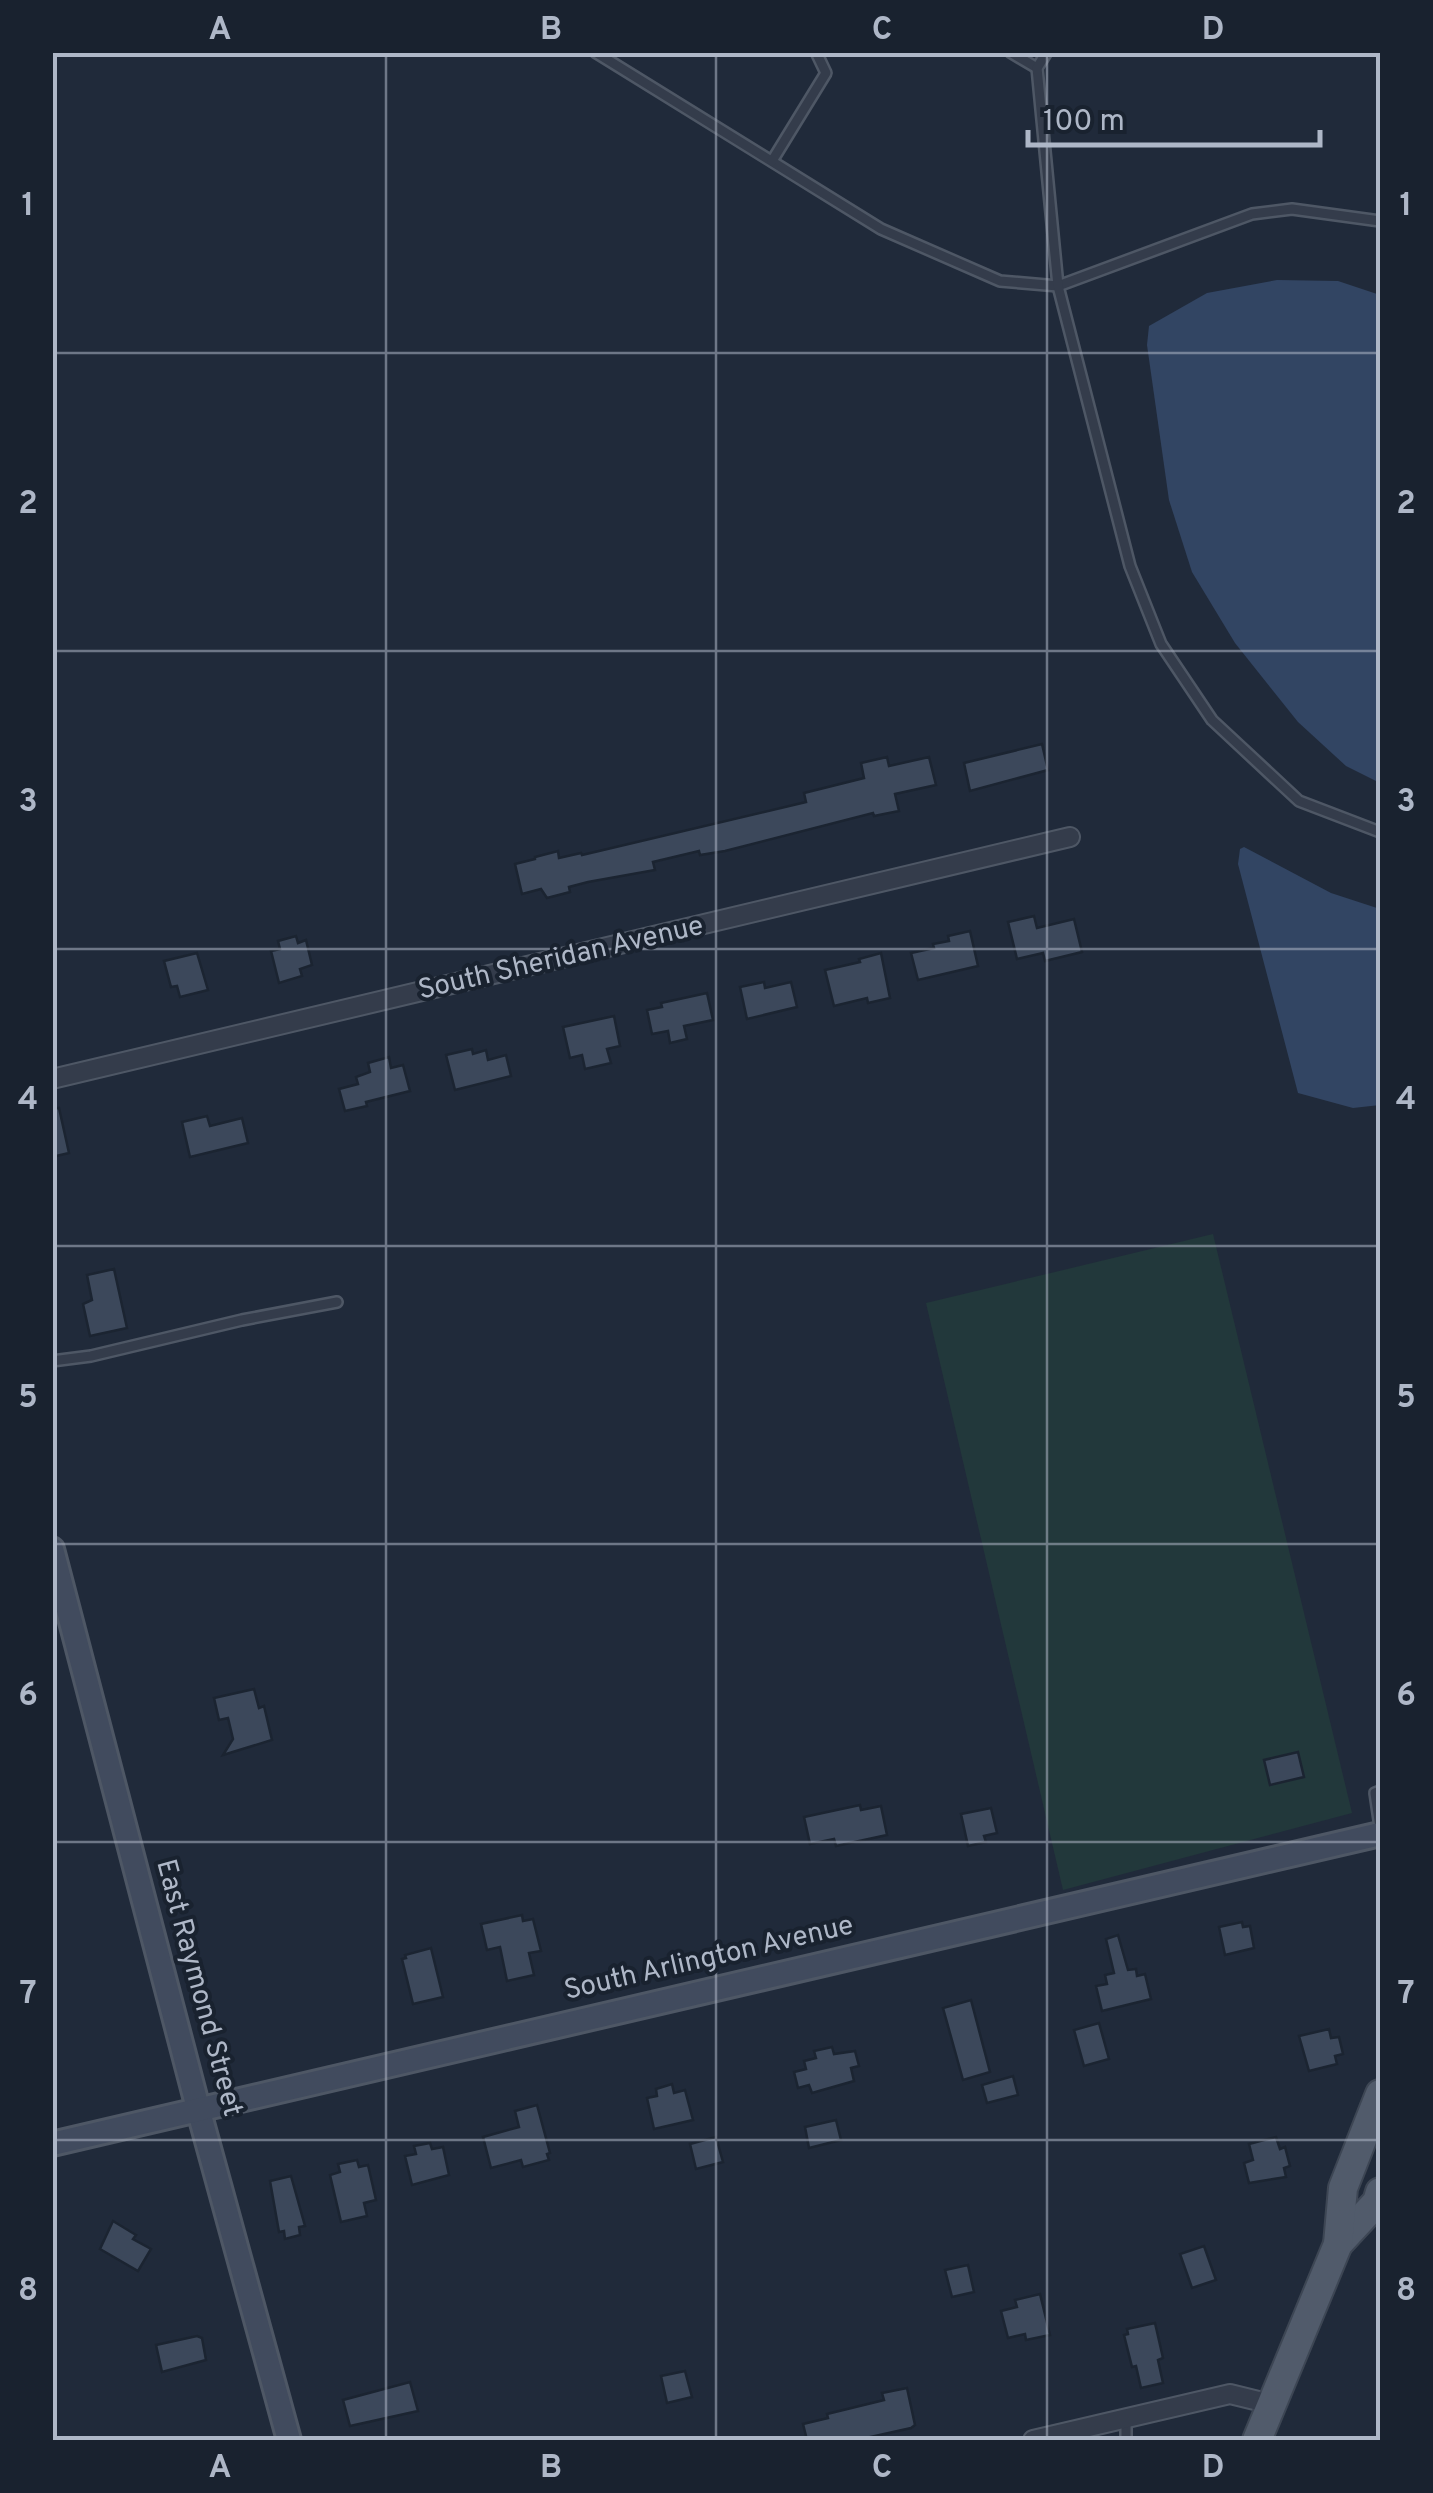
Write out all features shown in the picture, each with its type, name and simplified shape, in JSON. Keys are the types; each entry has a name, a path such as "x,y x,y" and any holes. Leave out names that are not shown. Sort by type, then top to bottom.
{"main road":[{"name":"East Raymond Street","path":"52,1548 289,2440"},
{"name":"South Arlington Avenue","path":"52,2144 1380,1830"},
{"path":"1257,2440 1338,2244 1344,2188 1380,2094"},
{"path":"1338,2244 1377,2202 1380,2192"}],"street":[{"name":"South Sheridan Avenue","path":"52,1079 1070,837"},
{"path":"1038,2440 1230,2394 1271,2404"}],"lane":[{"path":"595,52 881,229 1000,281 1058,286 1252,214 1292,210 1380,221"},
{"path":"772,162 826,73 816,52"},
{"path":"1010,52 1037,68"},
{"path":"1048,52 1037,68 1058,286 1130,566 1161,644 1212,720 1299,801 1380,832"},
{"path":"52,1361 91,1356 184,1332 337,1302"},
{"path":"1380,1791 1375,1793 1380,1830"},
{"path":"1126,2419 1126,2440"}],"green space":[{"path":"1213,1234 1352,1813 1063,1890 926,1303"}],"water":[{"path":"1277,280 1338,281 1380,295 1380,783 1346,766 1298,722 1235,643 1192,572 1169,500 1147,345 1149,326 1207,293"},
{"path":"1244,847 1331,893 1380,909 1380,1105 1353,1108 1298,1093 1238,864 1240,849"}],"building":[{"path":"1042,744 1048,770 970,791 964,763"},
{"path":"887,757 889,766 929,757 936,785 895,794 899,811 874,816 873,813 725,851 700,855 699,851 653,862 655,870 588,882 547,898 541,889 522,894 515,864 558,851 559,858 582,855 806,802 804,793 864,778 861,763"},
{"path":"1034,916 1037,928 1074,919 1082,952 1045,961 1043,953 1017,959 1008,922"},
{"path":"970,931 978,966 918,980 911,953 934,948 933,944 949,941 948,936"},
{"path":"296,936 298,943 306,940 312,965 300,969 302,976 279,983 271,951 280,949 278,941"},
{"path":"197,953 208,990 180,997 177,986 171,987 164,961"},
{"path":"881,953 890,998 868,1003 867,998 834,1006 825,970"},
{"path":"764,982 765,988 791,982 797,1007 747,1019 740,987"},
{"path":"707,993 713,1020 684,1026 687,1039 670,1043 668,1031 652,1034 647,1010"},
{"path":"614,1016 620,1046 607,1049 611,1063 585,1069 582,1055 570,1058 563,1027"},
{"path":"472,1049 473,1054 486,1050 488,1060 506,1055 511,1076 455,1090 446,1055"},
{"path":"389,1057 391,1068 403,1065 410,1091 345,1111 339,1089 358,1084 356,1077 370,1072 368,1063"},
{"path":"59,1108 69,1153 52,1157 52,1109"},
{"path":"207,1116 210,1126 242,1118 248,1143 190,1157 182,1122"},
{"path":"114,1269 127,1328 90,1336 83,1304 92,1300 87,1275"},
{"path":"254,1689 259,1708 264,1706 272,1740 223,1755 233,1739 228,1718 219,1720 214,1698"},
{"path":"1298,1752 1304,1777 1270,1785 1264,1760"},
{"path":"860,1805 861,1810 881,1806 887,1835 836,1846 834,1839 810,1844 804,1817"},
{"path":"991,1808 997,1833 984,1836 986,1842 968,1846 961,1814"},
{"path":"522,1915 523,1921 533,1919 541,1951 529,1953 534,1975 507,1981 500,1947 487,1950 481,1924"},
{"path":"1242,1922 1243,1927 1250,1926 1254,1948 1225,1955 1219,1927"},
{"path":"1118,1935 1128,1970 1136,1969 1137,1976 1145,1974 1151,1999 1102,2011 1096,1986 1107,1984 1105,1975 1114,1973 1106,1939"},
{"path":"431,1948 443,1997 413,2004 402,1959"},
{"path":"971,2000 990,2072 963,2080 943,2008"},
{"path":"1099,2023 1109,2059 1084,2066 1074,2030"},
{"path":"1329,2029 1331,2038 1339,2037 1343,2054 1335,2056 1337,2064 1309,2071 1299,2036"},
{"path":"832,2047 834,2054 855,2051 859,2066 851,2068 854,2081 812,2093 809,2085 798,2088 794,2072 806,2069 804,2061 816,2058 814,2051"},
{"path":"1013,2076 1018,2095 987,2103 982,2085"},
{"path":"672,2084 674,2093 685,2090 693,2120 654,2129 647,2098 657,2096 656,2089"},
{"path":"537,2105 549,2160 523,2167 521,2160 491,2168 483,2137 519,2127 515,2111"},
{"path":"836,2120 841,2140 809,2148 805,2127"},
{"path":"716,2137 723,2162 696,2169 690,2144"},
{"path":"1276,2137 1280,2149 1285,2147 1290,2166 1284,2168 1286,2177 1249,2183 1244,2163 1253,2160 1249,2144"},
{"path":"430,2143 432,2149 443,2147 449,2175 412,2185 405,2156 416,2154 414,2146"},
{"path":"357,2160 359,2167 368,2165 376,2200 364,2203 367,2216 341,2222 330,2175 340,2172 338,2164"},
{"path":"291,2176 305,2226 299,2227 300,2235 285,2239 284,2231 279,2232 270,2181"},
{"path":"113,2221 151,2249 138,2271 100,2249"},
{"path":"1204,2246 1216,2280 1192,2288 1180,2254"},
{"path":"968,2265 974,2292 952,2297 945,2270"},
{"path":"1040,2294 1050,2335 1026,2340 1025,2334 1008,2338 1001,2311 1017,2307 1015,2300"},
{"path":"1155,2323 1163,2358 1158,2360 1163,2383 1141,2388 1124,2335 1128,2334 1127,2329"},
{"path":"202,2338 206,2360 162,2372 156,2345"},
{"path":"685,2371 692,2397 667,2403 661,2376"},
{"path":"410,2382 418,2411 350,2426 343,2400"},
{"path":"907,2388 915,2425 911,2428 857,2440 807,2440 803,2424 884,2400 882,2393"}]}
